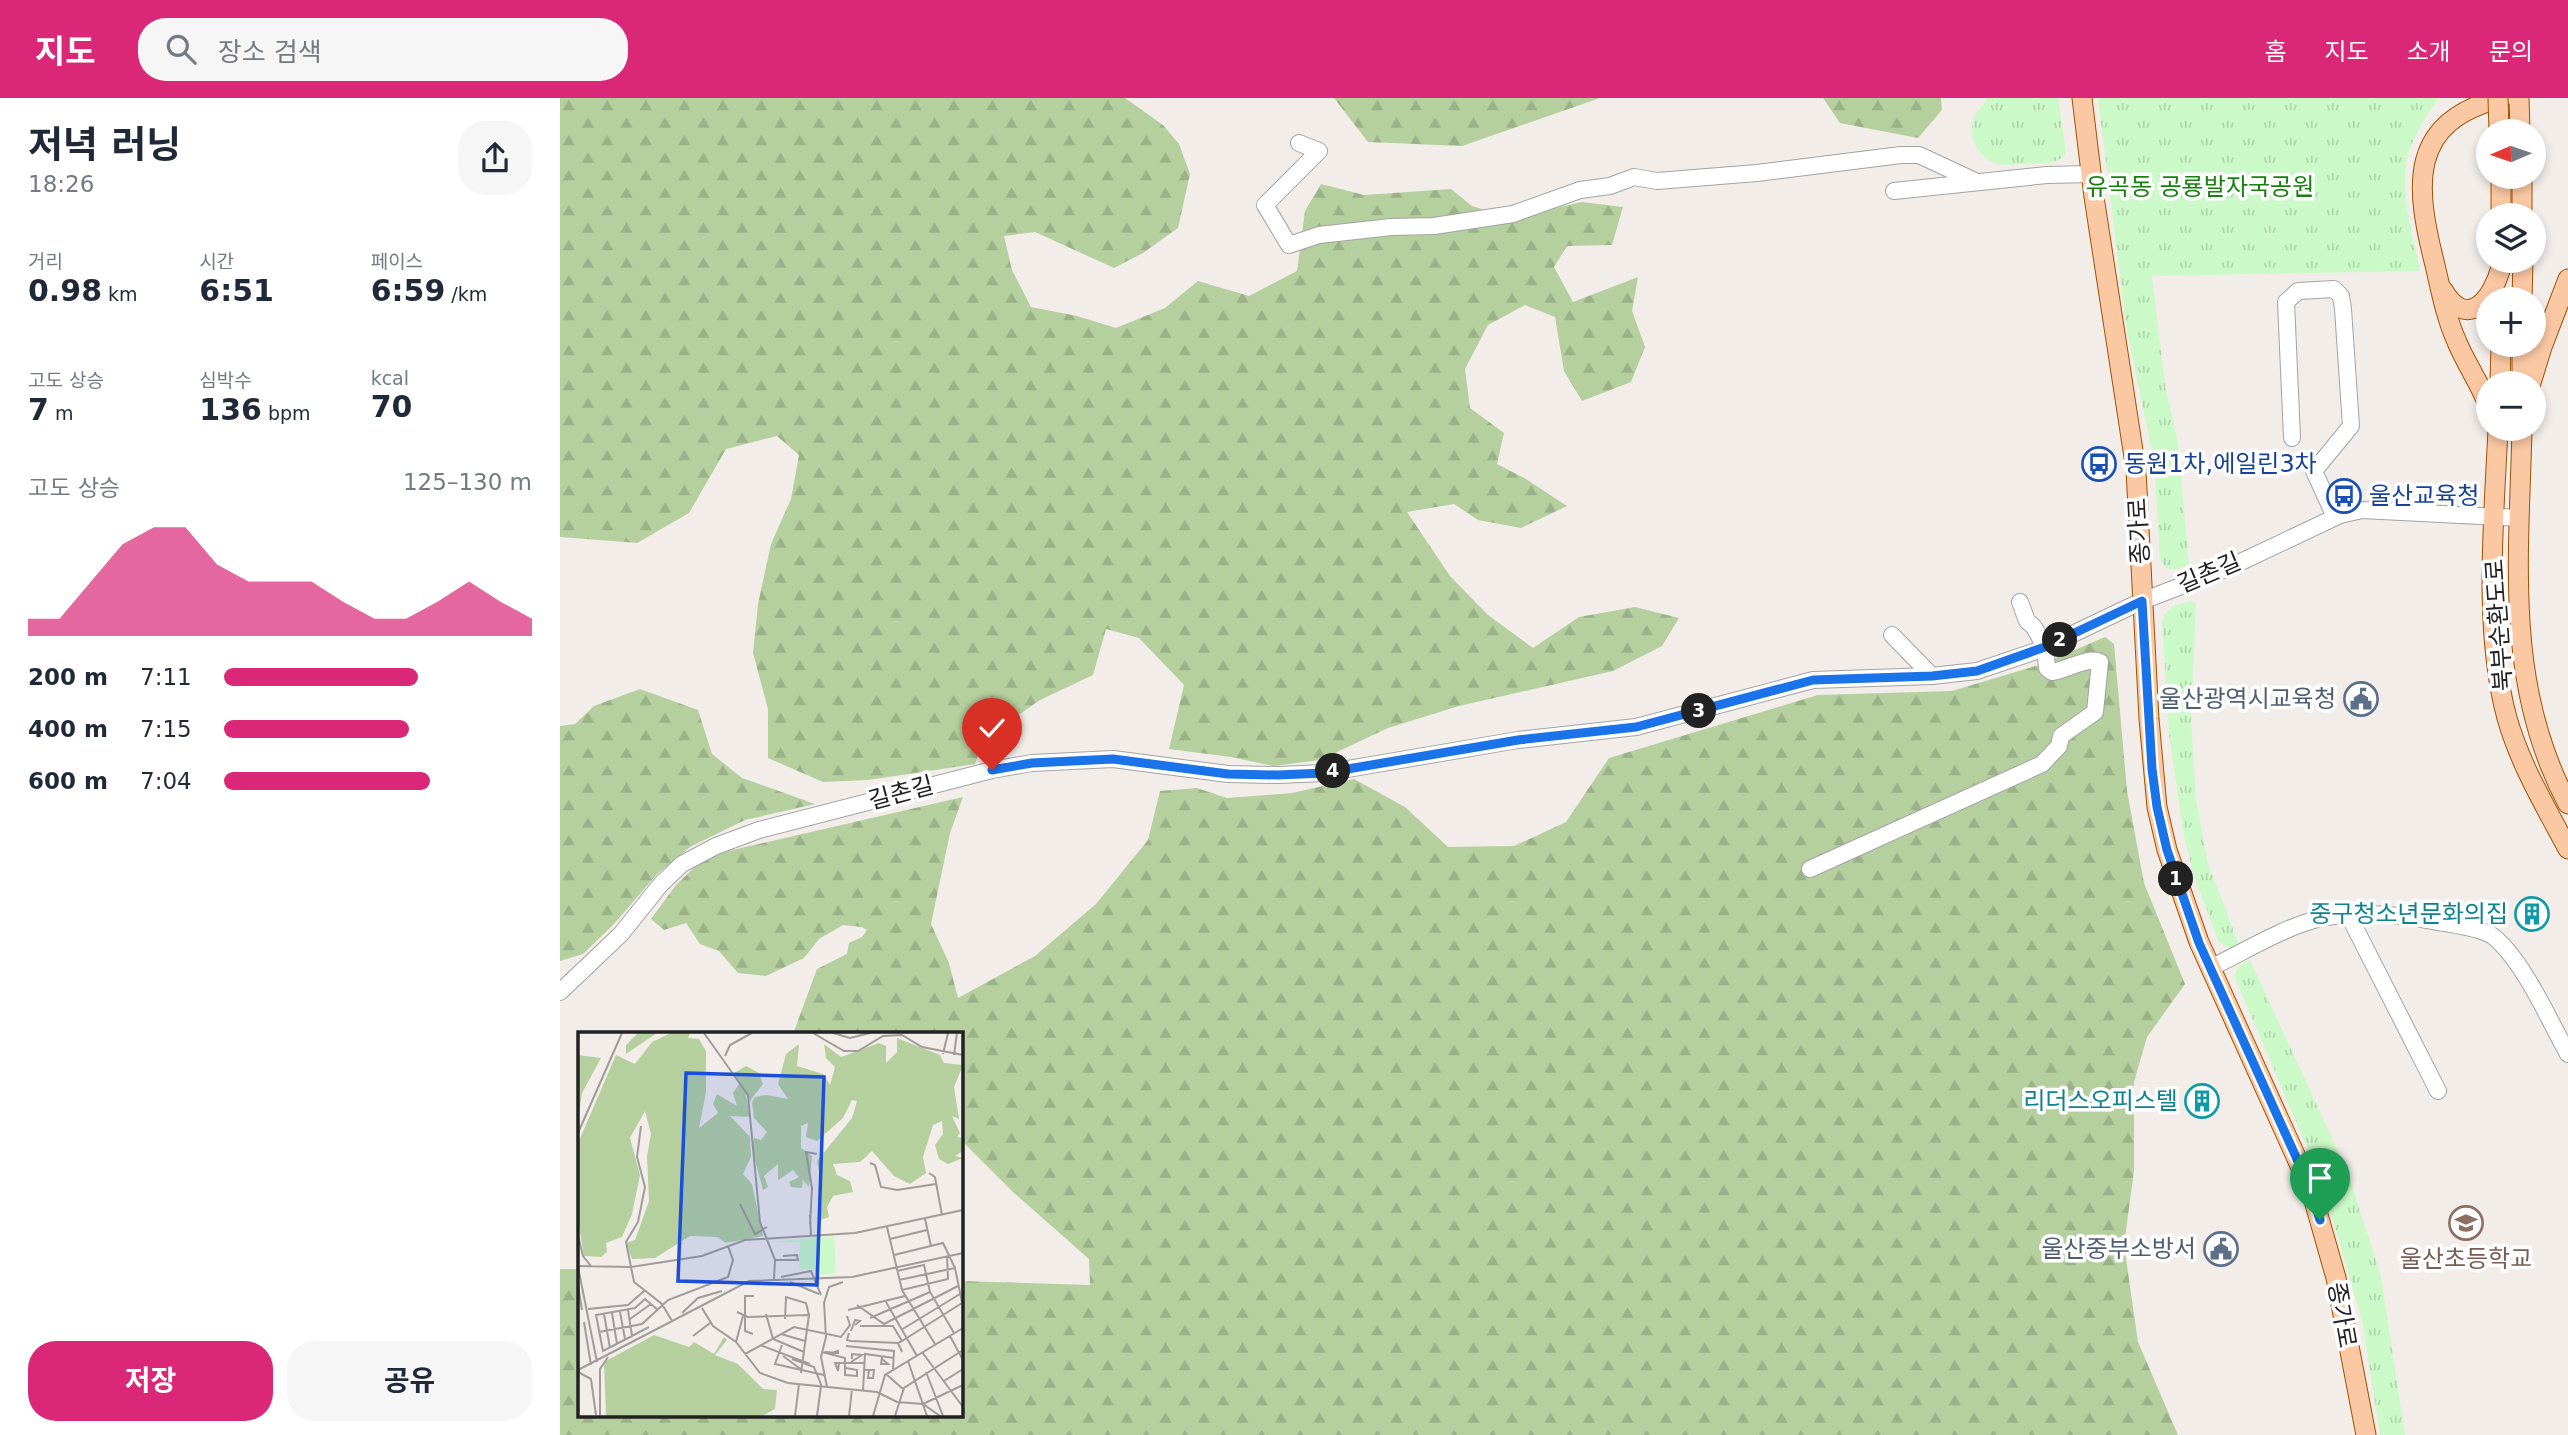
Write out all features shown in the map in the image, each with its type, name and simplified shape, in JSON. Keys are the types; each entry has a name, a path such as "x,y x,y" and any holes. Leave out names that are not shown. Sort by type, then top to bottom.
{"main road":[{"name":"종가로","path":"2082,98 2136,470 2149,719 2157,807 2183,902 2210,968 2311,1190 2336,1278 2365,1435"},
{"path":"2476,381 2457,344 2439,283 2421,200 2422,171 2434,140 2452,119 2476,105 2500,98 2500,119"},
{"path":"2519,98 2520,119"},
{"path":"2439,283 2451,302 2474,308 2487,300 2493,292 2498,273"},
{"path":"2535,371 2568,279"},
{"name":"북부순환도로","path":"2497,441 2494,615 2498,670 2507,717 2521,758 2568,849"},
{"name":"북부순환도로","path":"2522,441 2519,615 2523,668 2531,708 2544,750 2568,804"}],"street":[{"path":"1299,143 1320,151 1265,205 1289,245 1319,235 1391,227 1434,226 1513,214 1580,190 1610,186 1634,177 1657,181 1919,155 1977,182"},
{"path":"1894,191 2047,175 2091,174"},
{"path":"2292,438 2286,302 2298,292 2334,289 2341,296 2343,309 2351,426 2323,452 2314,471 2335,517"},
{"name":"길촌길","path":"560,992 621,934 661,884 682,864 716,846 759,830 992,770 1032,763 1113,759 1228,774 1324,773 1518,740 1636,727 1813,680 1932,676 1977,671 2045,647 2142,601 2228,568 2335,517 2362,510 2520,518"},
{"path":"1810,869 2042,764 2059,747 2061,736 2095,712 2101,662 2091,659 2062,671 2052,672 2047,668 2045,647 2034,627 2027,621 2020,602"},
{"path":"1892,635 1932,676"},
{"path":"2210,968 2319,919 2348,914 2402,916 2454,925 2492,935 2514,959 2568,1054"},
{"path":"2348,914 2438,1091"}],"green space":[{"path":"560,98 1125,98 1163,125 1179,144 1190,174 1178,228 1143,253 1114,268 1035,232 1004,236 1012,270 1031,307 1077,316 1116,328 1165,308 1198,281 1249,296 1297,271 1305,211 1321,184 1364,195 1451,189 1472,206 1511,218 1582,202 1623,207 1612,245 1567,246 1554,267 1573,302 1638,277 1632,311 1645,347 1631,382 1582,401 1564,371 1555,317 1525,305 1488,325 1465,369 1470,408 1504,433 1497,464 1567,506 1521,528 1478,520 1454,504 1407,512 1450,576 1488,615 1533,648 1579,617 1635,607 1679,618 1662,646 1613,671 1459,706 1388,728 1320,760 1273,766 1231,757 1169,749 1184,685 1139,638 1106,629 1093,675 1040,700 984,739 975,764 868,780 823,782 768,758 768,709 753,653 758,604 771,544 791,499 799,455 777,436 726,449 689,513 637,543 560,537"},
{"path":"1334,98 1600,98 1462,146 1368,142"},
{"path":"1823,98 1941,98 1942,110 1918,138 1840,123"},
{"path":"1987,98 2058,98 2066,153 2058,160 2042,164 2001,165 1986,158 1977,148 1972,128 1974,118"},
{"name":"유곡동 공룡발자국공원","path":"2098,98 2439,98 2411,146 2405,175 2407,208 2420,271 2152,276 2165,385 2178,442 2189,564 2176,570 2166,568 2160,559 2154,461 2126,325"},
{"path":"2194,601 2196,608 2191,719 2196,799 2208,864 2240,947 2233,950 2219,942 2193,873 2184,836 2169,734 2162,620 2175,606"},
{"path":"2105,637 2114,644 2127,791 2144,883 2185,984 2147,1037 2134,1082 2134,1171 2124,1245 2138,1342 2178,1435 560,1435 560,1269 578,1269 578,1418 962,1418 962,1281 1090,1285 1089,1259 1014,1193 962,1141 962,1032 794,1032 817,969 847,954 849,943 862,937 867,930 843,925 819,939 804,958 766,976 738,973 719,951 700,944 686,923 664,930 651,919 676,885 706,856 963,797 950,833 931,924 949,963 958,998 1035,956 1096,904 1148,840 1160,791 1197,788 1227,798 1292,793 1354,779 1405,807 1448,847 1514,846 1566,822 1609,758 1818,695 1952,691 2042,664"},
{"path":"640,689 698,710 712,754 742,778 815,804 745,820 690,847 657,874 614,924 583,954 560,961 560,726 575,724 594,706"},
{"path":"2250,960 2348,1173 2381,1276 2405,1435 2380,1435 2362,1320 2323,1185 2234,976 2239,966"}],"place":[{"name":"동원1차,에일린3차","path":"2099,464"},
{"name":"울산교육청","path":"2344,496"},
{"name":"울산광역시교육청","path":"2361,699"},
{"name":"중구청소년문화의집","path":"2532,914"},
{"name":"리더스오피스텔","path":"2202,1101"},
{"name":"울산초등학교","path":"2466,1223"},
{"name":"울산중부소방서","path":"2221,1249"}],"route":[{"path":"992,770 1032,763 1113,759 1228,774 1324,773 1518,740 1636,727 1813,680 1932,676 1977,671 2045,647 2142,601 2152,769 2167,850 2199,943 2311,1190 2320,1220"}]}
